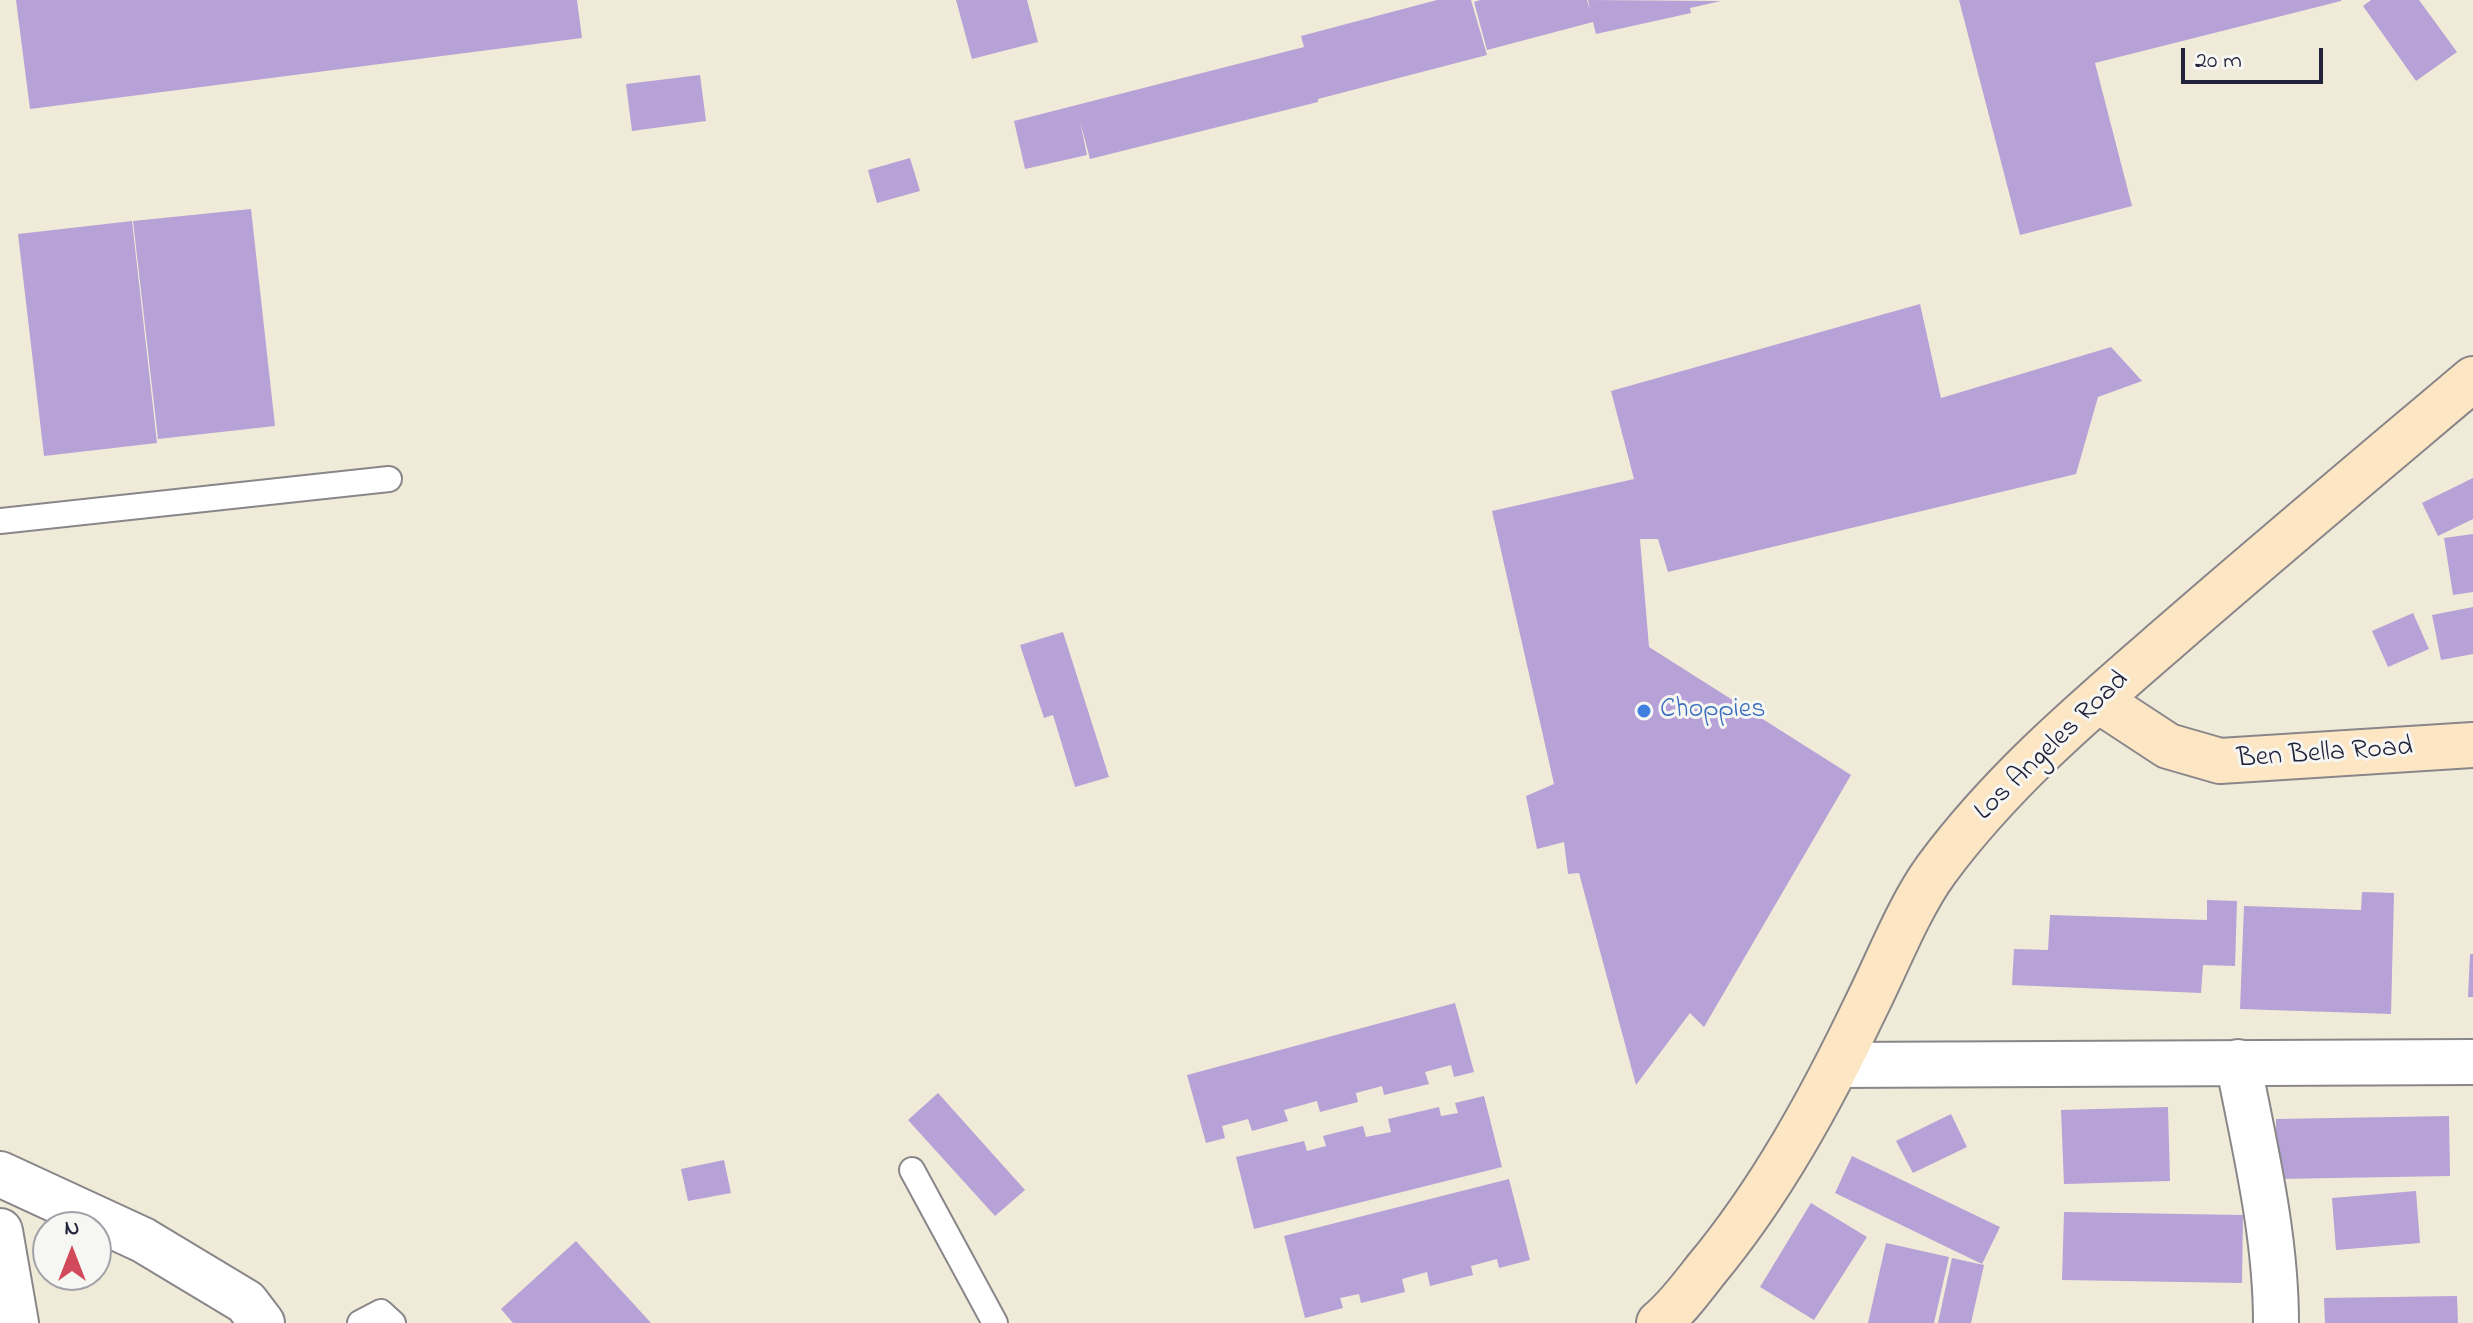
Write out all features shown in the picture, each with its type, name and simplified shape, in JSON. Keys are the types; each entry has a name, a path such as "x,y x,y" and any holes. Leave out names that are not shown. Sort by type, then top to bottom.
{"main road":[{"name":"Los Angeles Road","path":"1667,1319 1723,1250 1762,1193 1838,1065 1933,874 1955,845 2022,769 2098,700 2473,379"},
{"name":"Ben Bella Road","path":"2098,700 2168,746 2220,761 2473,745"}],"street":[{"path":"2238,1062 2264,1196 2276,1284 2276,1323"},
{"path":"1838,1065 2473,1062"},
{"path":"0,1174 143,1240 246,1302 262,1323"},
{"path":"0,1231 16,1323"}],"lane":[{"path":"0,521 389,479"},
{"path":"912,1170 995,1323"},
{"path":"360,1323 381,1312 393,1323"}],"building":[{"path":"16,0 577,0 582,38 30,109"},
{"path":"956,0 1027,0 1038,42 972,59"},
{"path":"1437,0 1471,0 1487,55 1318,99 1318,102 1090,159 1080,121 1087,155 1025,169 1014,121 1304,47 1301,36"},
{"path":"1587,0 1590,11 1588,0 1721,1 1690,8 1691,13 1596,34 1593,22 1487,50 1474,2"},
{"path":"1959,0 2341,1 2095,63 2132,206 2020,235"},
{"path":"2371,0 2419,0 2457,52 2416,81 2363,6"},
{"path":"700,75 706,121 632,131 626,84"},
{"path":"910,158 920,191 877,203 868,170"},
{"path":"251,209 275,426 158,439 133,221"},
{"path":"132,221 157,443 44,456 18,234"},
{"name":"Choppies","path":"1920,304 1941,398 2111,347 2142,381 2098,397 2076,474 1668,572 1658,539 1640,539 1649,647 1851,775 1704,1027 1690,1013 1636,1085 1579,873 1568,874 1564,842 1537,849 1526,796 1554,784 1492,511 1634,479 1611,391"},
{"path":"2473,478 2473,519 2438,536 2422,503"},
{"path":"2473,534 2473,592 2453,595 2444,538"},
{"path":"2473,607 2473,654 2441,660 2432,615"},
{"path":"2413,613 2429,649 2388,667 2372,631"},
{"path":"1063,632 1109,777 1075,787 1053,715 1044,718 1020,645"},
{"path":"2362,892 2394,893 2391,1014 2240,1009 2244,906 2361,910"},
{"path":"2207,900 2237,901 2235,966 2203,965 2201,993 2012,985 2014,949 2048,950 2050,915 2207,920"},
{"path":"2470,954 2473,954 2473,997 2468,997"},
{"path":"1455,1003 1474,1072 1454,1077 1451,1065 1425,1072 1429,1084 1384,1095 1382,1086 1356,1093 1358,1102 1320,1112 1317,1101 1284,1110 1288,1121 1252,1131 1248,1119 1222,1126 1225,1138 1206,1143 1187,1075"},
{"path":"938,1093 1025,1190 995,1216 908,1120"},
{"path":"1484,1096 1502,1167 1254,1229 1236,1157 1304,1141 1307,1151 1326,1146 1323,1136 1363,1126 1366,1137 1391,1132 1388,1119 1439,1107 1441,1116 1458,1113 1455,1103"},
{"path":"2168,1107 2170,1181 2064,1184 2061,1110"},
{"path":"1951,1114 1967,1147 1913,1173 1896,1141"},
{"path":"2449,1116 2450,1176 2276,1179 2276,1119"},
{"path":"1852,1156 2000,1227 1982,1264 1835,1193"},
{"path":"724,1160 731,1193 688,1201 681,1169"},
{"path":"1509,1179 1530,1260 1499,1268 1497,1259 1471,1266 1473,1275 1430,1286 1427,1272 1402,1279 1405,1292 1361,1303 1359,1294 1340,1298 1343,1308 1305,1318 1284,1236"},
{"path":"2416,1191 2420,1243 2336,1250 2332,1198"},
{"path":"1811,1203 1867,1237 1814,1320 1760,1287"},
{"path":"2064,1212 2243,1215 2242,1283 2062,1280"},
{"path":"576,1241 651,1323 513,1323 501,1309"},
{"path":"1886,1243 1949,1257 1934,1323 1868,1323"},
{"path":"1952,1258 1984,1265 1971,1323 1938,1323"},
{"path":"2457,1296 2458,1323 2325,1323 2324,1298"}],"place":[{"name":"Choppies","path":"1644,711"}]}
